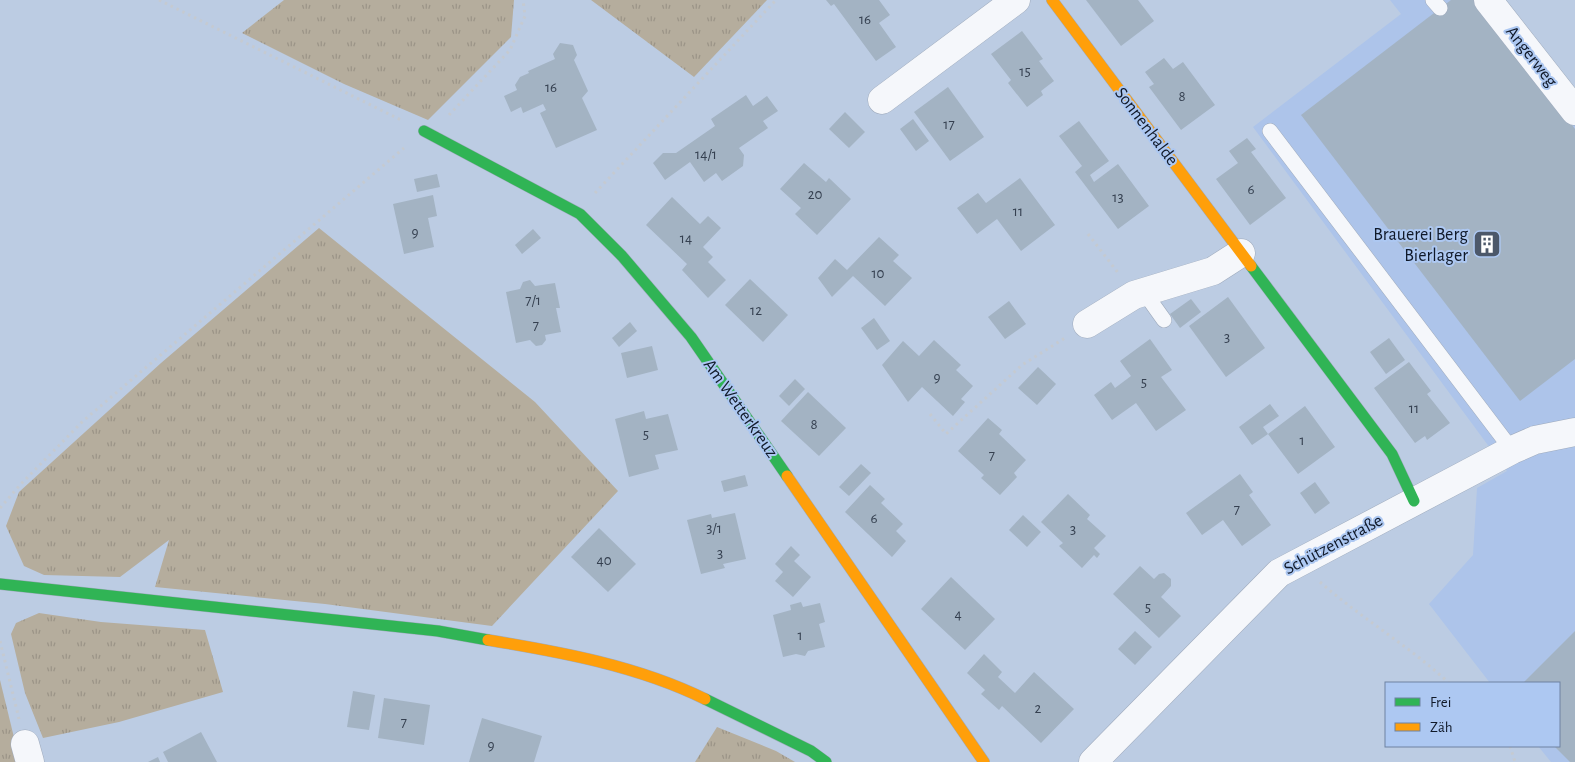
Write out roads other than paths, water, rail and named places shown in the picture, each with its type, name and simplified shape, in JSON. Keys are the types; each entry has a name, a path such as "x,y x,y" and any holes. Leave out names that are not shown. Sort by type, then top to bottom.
{"street":[{"path":"882,100 1016,0"},
{"name":"Sonnenhalde","path":"1052,0 1392,454 1414,501"},
{"name":"Angerweg","path":"1488,0 1575,111"},
{"name":"Am Wetterkreuz","path":"424,131 580,214 622,256 691,337 984,762"},
{"path":"1087,324 1139,293 1213,271 1241,253"},
{"name":"Schützenstraße","path":"1092,762 1279,572 1512,450 1535,440 1575,432"},
{"path":"0,584 438,631 565,653 677,685 811,751 826,762"}],"lane":[{"path":"1270,131 1512,450"},
{"path":"1139,293 1164,320"}],"place":[{"name":"Brauerei Berg Bierlager","path":"1487,244"}]}
